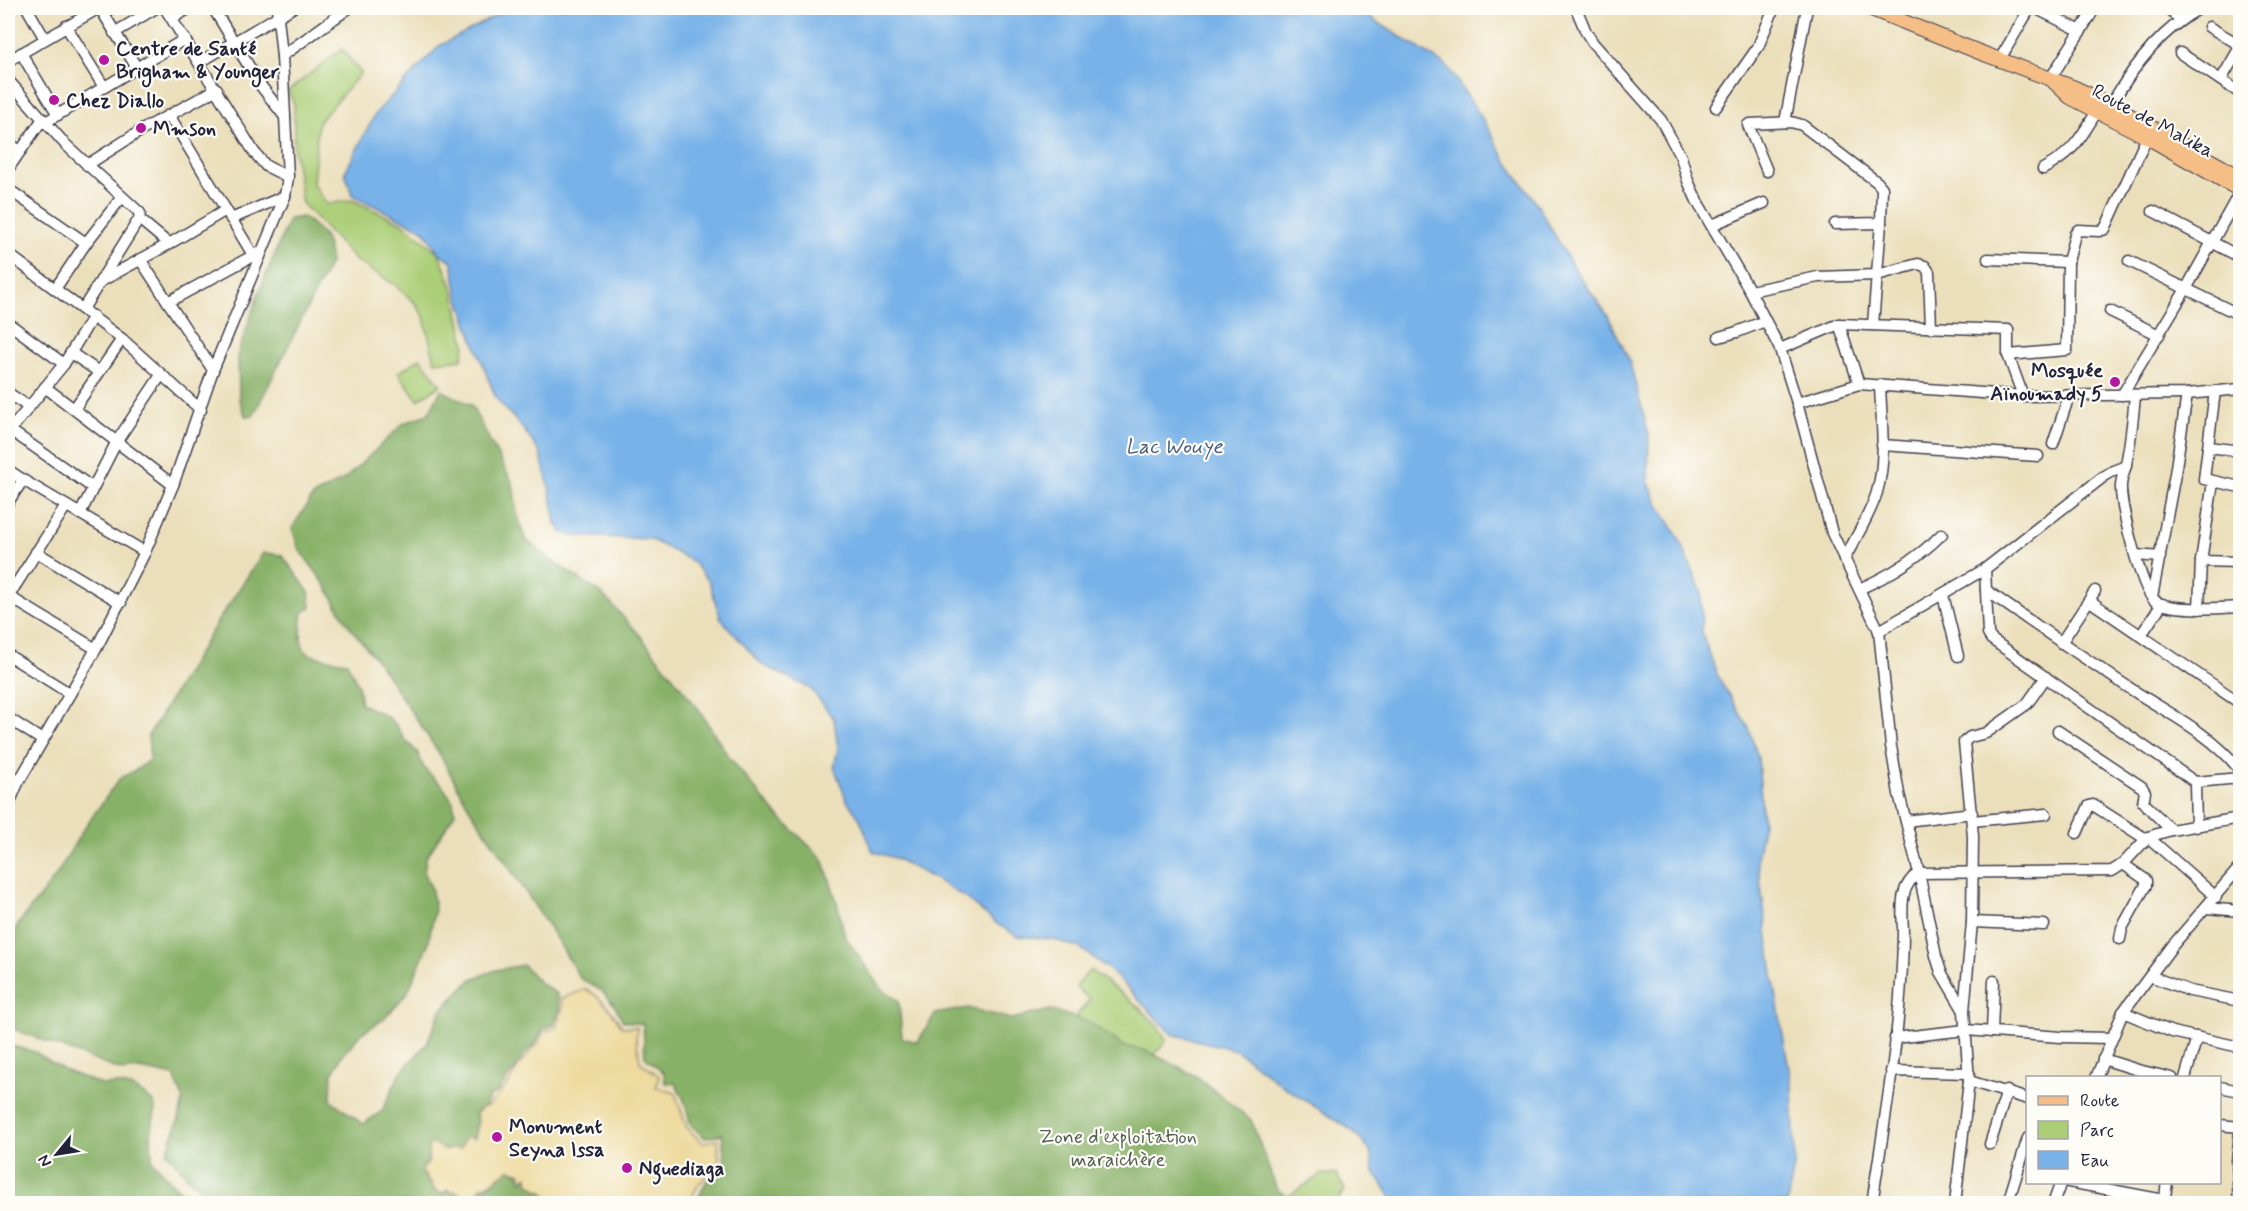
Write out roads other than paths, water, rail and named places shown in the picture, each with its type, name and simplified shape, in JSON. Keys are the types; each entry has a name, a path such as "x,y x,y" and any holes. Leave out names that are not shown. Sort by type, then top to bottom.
{"main road":[{"name":"Route de Malika","path":"1869,8 2075,87 2241,177"},
{"name":"Route de Malika","path":"2050,79 2070,97 2147,136 2241,191"}],"street":[{"path":"27,8 45,39"},
{"path":"8,61 99,8 136,68"},
{"path":"114,33 156,8"},
{"path":"165,8 260,160 271,170 288,177"},
{"path":"172,18 190,8"},
{"path":"213,8 261,86 285,117"},
{"path":"200,62 234,43 277,13 292,8"},
{"path":"282,56 350,8"},
{"path":"1576,8 1593,43 1661,120 1681,157 1698,203 1750,291 1780,348 1797,403 1824,510 1844,560 1879,631 1891,746 1906,821 1941,972 1964,1011"},
{"path":"1716,107 1758,47 1774,8"},
{"path":"1785,122 1808,8"},
{"path":"2000,59 2032,8 2080,31"},
{"path":"2050,79 2095,8"},
{"path":"2168,8 2180,20"},
{"path":"2111,105 2141,58 2180,20 2200,8"},
{"path":"8,806 18,783 121,603 145,552 201,411 213,370 285,196 288,177 282,56 277,13"},
{"path":"66,26 104,87"},
{"path":"2209,27 2241,46 2221,80"},
{"path":"8,169 43,122 185,39"},
{"path":"21,53 58,115"},
{"path":"2180,53 2241,93"},
{"path":"8,80 43,122 141,215 83,309"},
{"path":"87,165 217,89"},
{"path":"2043,169 2076,146 2097,111"},
{"path":"169,115 253,255"},
{"path":"1767,171 1748,125 1796,123 1809,129 1882,188 1874,325"},
{"path":"2008,354 2067,350 2068,262 2075,234 2078,230 2105,229 2147,136"},
{"path":"8,143 20,151"},
{"path":"8,189 86,243"},
{"path":"2122,395 2186,289 2241,191"},
{"path":"100,282 229,214 285,196"},
{"path":"55,289 86,243 122,197"},
{"path":"1712,225 1764,203"},
{"path":"2153,211 2241,257"},
{"path":"139,219 169,244"},
{"path":"1835,224 1881,223"},
{"path":"168,302 263,250"},
{"path":"9,257 122,339 201,411"},
{"path":"140,259 213,370"},
{"path":"1988,259 2068,262"},
{"path":"2129,261 2241,315"},
{"path":"1750,291 1818,277 1877,275 1918,264 1925,266 1929,272 1931,328"},
{"path":"2110,311 2159,335"},
{"path":"93,316 64,364 9,431 93,488"},
{"path":"1719,337 1765,321"},
{"path":"8,323 64,364"},
{"path":"1780,348 1839,324 2008,330 2008,354 2023,396"},
{"path":"1839,324 1859,384"},
{"path":"74,409 122,339"},
{"path":"71,353 99,372"},
{"path":"80,514 117,441 161,375"},
{"path":"1797,403 1859,384 2023,396 2187,394 2241,389"},
{"path":"1844,560 1877,493 1882,444 1880,385"},
{"path":"45,387 173,485"},
{"path":"2215,391 2204,476 2206,480 2241,487"},
{"path":"8,393 29,407"},
{"path":"2152,598 2187,394"},
{"path":"2135,395 2126,466 2121,483 2121,500 2136,555 2152,598 2162,604 2199,609 2241,607"},
{"path":"2053,444 2069,396"},
{"path":"1882,444 2038,456"},
{"path":"2209,447 2241,451"},
{"path":"1879,631 1985,569 2103,477 2126,466"},
{"path":"8,470 145,552"},
{"path":"8,502 23,480"},
{"path":"2199,609 2201,561 2213,482"},
{"path":"66,506 8,596 96,649"},
{"path":"1859,589 1892,574 1909,563 1942,534"},
{"path":"36,552 121,603"},
{"path":"2136,555 2160,557"},
{"path":"2201,561 2241,562"},
{"path":"1985,569 1989,637 2195,782 2241,778"},
{"path":"1986,590 2061,643 2204,735 2241,770"},
{"path":"1943,595 1958,656"},
{"path":"2061,643 2092,596 2141,635 2241,703"},
{"path":"2141,635 2162,604"},
{"path":"8,655 69,693"},
{"path":"1955,1203 1969,1077 1964,1011 1972,922 1973,872 1972,817 1964,742 1970,737 1986,733 2027,704 2046,677"},
{"path":"8,718 42,740"},
{"path":"2058,731 2142,787 2145,792 2143,802 2171,830"},
{"path":"8,777 18,783"},
{"path":"2195,782 2196,826"},
{"path":"2077,833 2089,806 2093,805 2147,838 2216,897"},
{"path":"1906,821 2046,814"},
{"path":"1872,1203 1895,1038 1906,884 1919,873 2112,871 2123,864 2147,838 2171,830 2241,818"},
{"path":"2120,939 2125,921 2146,885 2143,876 2123,864"},
{"path":"2096,1076 2123,1012 2174,945 2241,867"},
{"path":"2207,909 2241,911"},
{"path":"1972,922 2044,925"},
{"path":"2150,976 2190,991 2241,1001"},
{"path":"1992,1032 1994,981"},
{"path":"2123,1012 2170,1031 2241,1047"},
{"path":"1895,1038 1965,1030 2111,1038"},
{"path":"2186,1076 2197,1037"},
{"path":"2103,1059 2167,1076"},
{"path":"1890,1071 1969,1077 2026,1098"},
{"path":"2221,1087 2241,1091"},
{"path":"1990,1144 2007,1091"},
{"path":"2221,1125 2241,1129 2237,1162 2239,1203"},
{"path":"2009,1199 2026,1144"},
{"path":"2053,1203 2060,1184"},
{"path":"2078,1184 2164,1202 2167,1184"}],"water":[{"name":"Lac Wouye","path":"510,8 1355,8 1447,66 1484,121 1505,159 1537,204 1573,267 1608,316 1629,360 1649,435 1648,480 1656,500 1681,542 1701,591 1702,632 1705,642 1719,679 1749,728 1758,758 1763,826 1757,858 1774,982 1792,1087 1795,1161 1787,1203 1393,1203 1374,1173 1370,1151 1353,1131 1283,1086 1236,1050 1172,1034 1111,971 1080,948 1052,939 1017,936 997,924 966,898 935,879 895,858 873,852 860,819 847,801 834,767 838,749 834,719 811,689 761,664 721,619 709,581 692,561 650,539 572,536 562,532 556,523 540,453 524,430 496,398 458,296 452,261 439,253 424,230 352,195 345,172 376,113 439,46"}],"place":[{"name":"Centre de Santé Brigham & Younger","path":"104,60"},
{"name":"Chez Diallo","path":"54,100"},
{"name":"Mmson","path":"141,128"},
{"name":"Mosquée Aïnoumady 5","path":"2115,382"},
{"name":"Monument Seyna Issa","path":"497,1137"},
{"name":"Nguediaga","path":"627,1168"}],"park label":[{"name":"Zone d'exploitation maraichère","path":"1118,1148"}]}
